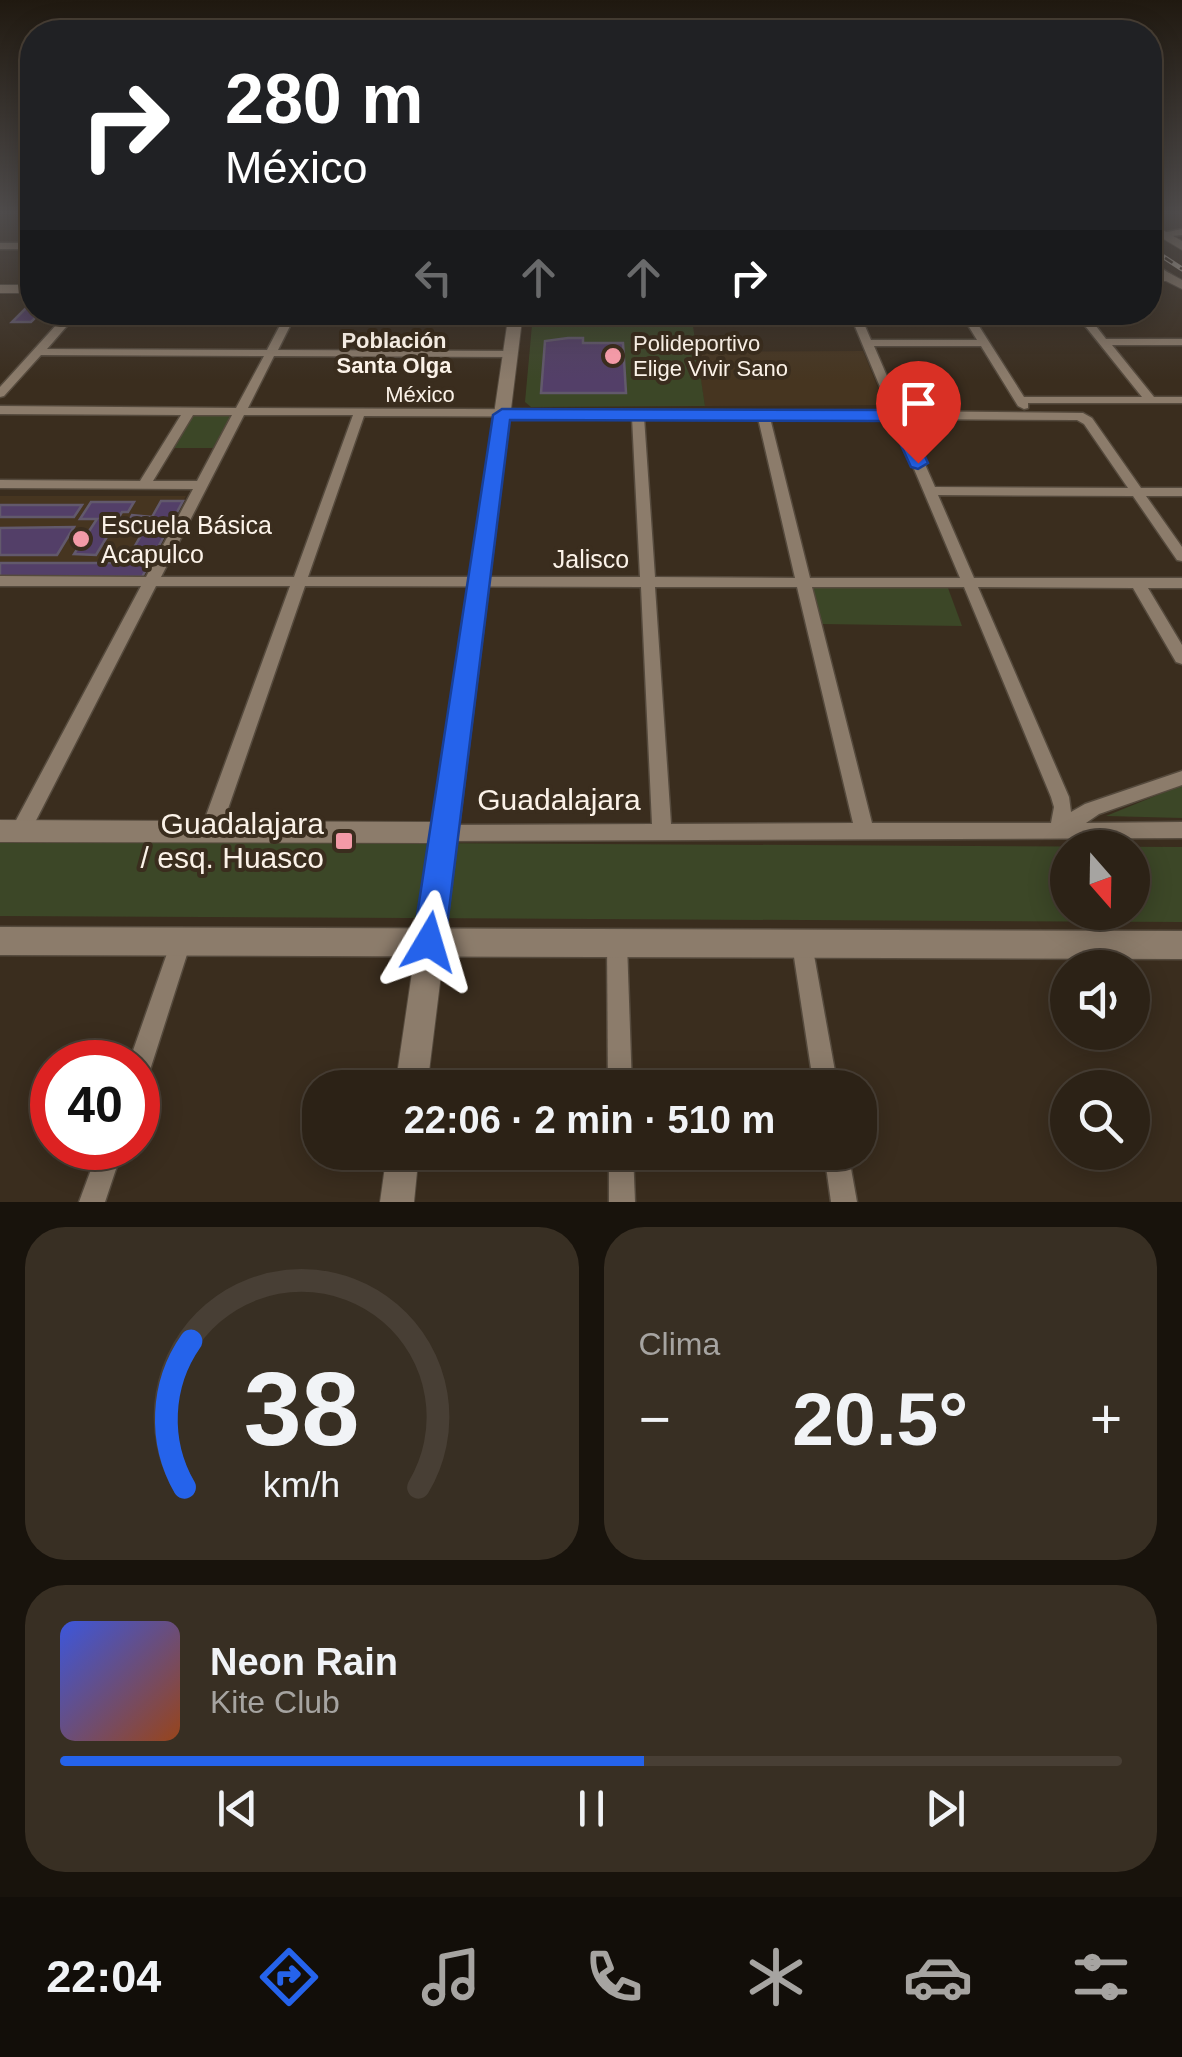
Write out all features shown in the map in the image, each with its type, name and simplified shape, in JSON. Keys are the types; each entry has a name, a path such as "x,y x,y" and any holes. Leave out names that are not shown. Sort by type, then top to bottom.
{"main road":[{"path":"0,941 1182,945"}],"street":[{"path":"1162,272 1182,285"},
{"path":"1162,277 1169,277"},
{"path":"0,394 62,325"},
{"path":"10,832 152,581 286,325"},
{"path":"413,1070 514,325"},
{"path":"859,325 1060,797 1063,806 1059,830"},
{"path":"973,325 1030,416"},
{"path":"1089,325 1151,400"},
{"path":"1103,342 1182,342"},
{"path":"867,343 985,343"},
{"path":"38,352 510,354"},
{"path":"1020,400 1182,400"},
{"name":"México","path":"0,410 1079,416 1088,421 1137,492"},
{"path":"144,485 190,410"},
{"path":"210,832 360,414"},
{"path":"638,415 662,832"},
{"path":"763,415 864,831"},
{"path":"0,484 202,485"},
{"path":"930,491 1182,492"},
{"path":"1137,492 1182,556"},
{"name":"Jalisco","path":"0,580 1182,583"},
{"path":"1138,583 1182,658"},
{"path":"1059,830 1092,808 1182,778"},
{"name":"Guadalajara","path":"10,832 1050,830"},
{"name":"Guadalajara","path":"1150,830 1182,830"},
{"path":"148,1040 182,942"},
{"path":"617,943 620,1070"},
{"path":"802,944 823,1070"},
{"path":"92,1202 103,1170"},
{"path":"397,1202 401,1170"},
{"path":"621,1170 622,1202"},
{"path":"839,1170 844,1202"}],"shaded area":[{"path":"863,351 885,405 705,406 696,352"},
{"name":"Escuela Básica Acapulco","path":"0,496 186,496 142,577 0,577"}],"green space":[{"name":"Polideportivo Elige Vivir Sano","path":"532,325 693,325 705,406 531,407 525,402"},
{"path":"194,413 231,415 213,448 174,448"},
{"path":"811,586 948,588 962,626 820,624"},
{"path":"1182,785 1182,818 1106,816"},
{"path":"0,841 1050,846 1050,921 0,916"},
{"path":"1150,847 1182,847 1182,922 1150,922"}],"building":[{"path":"583,338 583,343 623,343 626,393 541,393 545,341"},
{"path":"161,501 183,501 142,577 0,577 0,563 125,563 144,530 138,530 144,521 129,521 132,515 152,517"},
{"path":"91,502 134,502 128,512 122,512 96,555 74,554 97,519 80,519"},
{"path":"0,505 82,505 74,517 0,517"},
{"path":"74,527 57,555 0,555 0,528"}],"place":[{"name":"Polideportivo Elige Vivir Sano","path":"613,356"},
{"name":"Escuela Básica Acapulco","path":"81,539"},
{"name":"Guadalajara / esq. Huasco","path":"344,841"}],"district":[{"name":"Población Santa Olga","path":"394,352"}],"route":[{"path":"429,942 502,415 897,416 918,463"}]}
